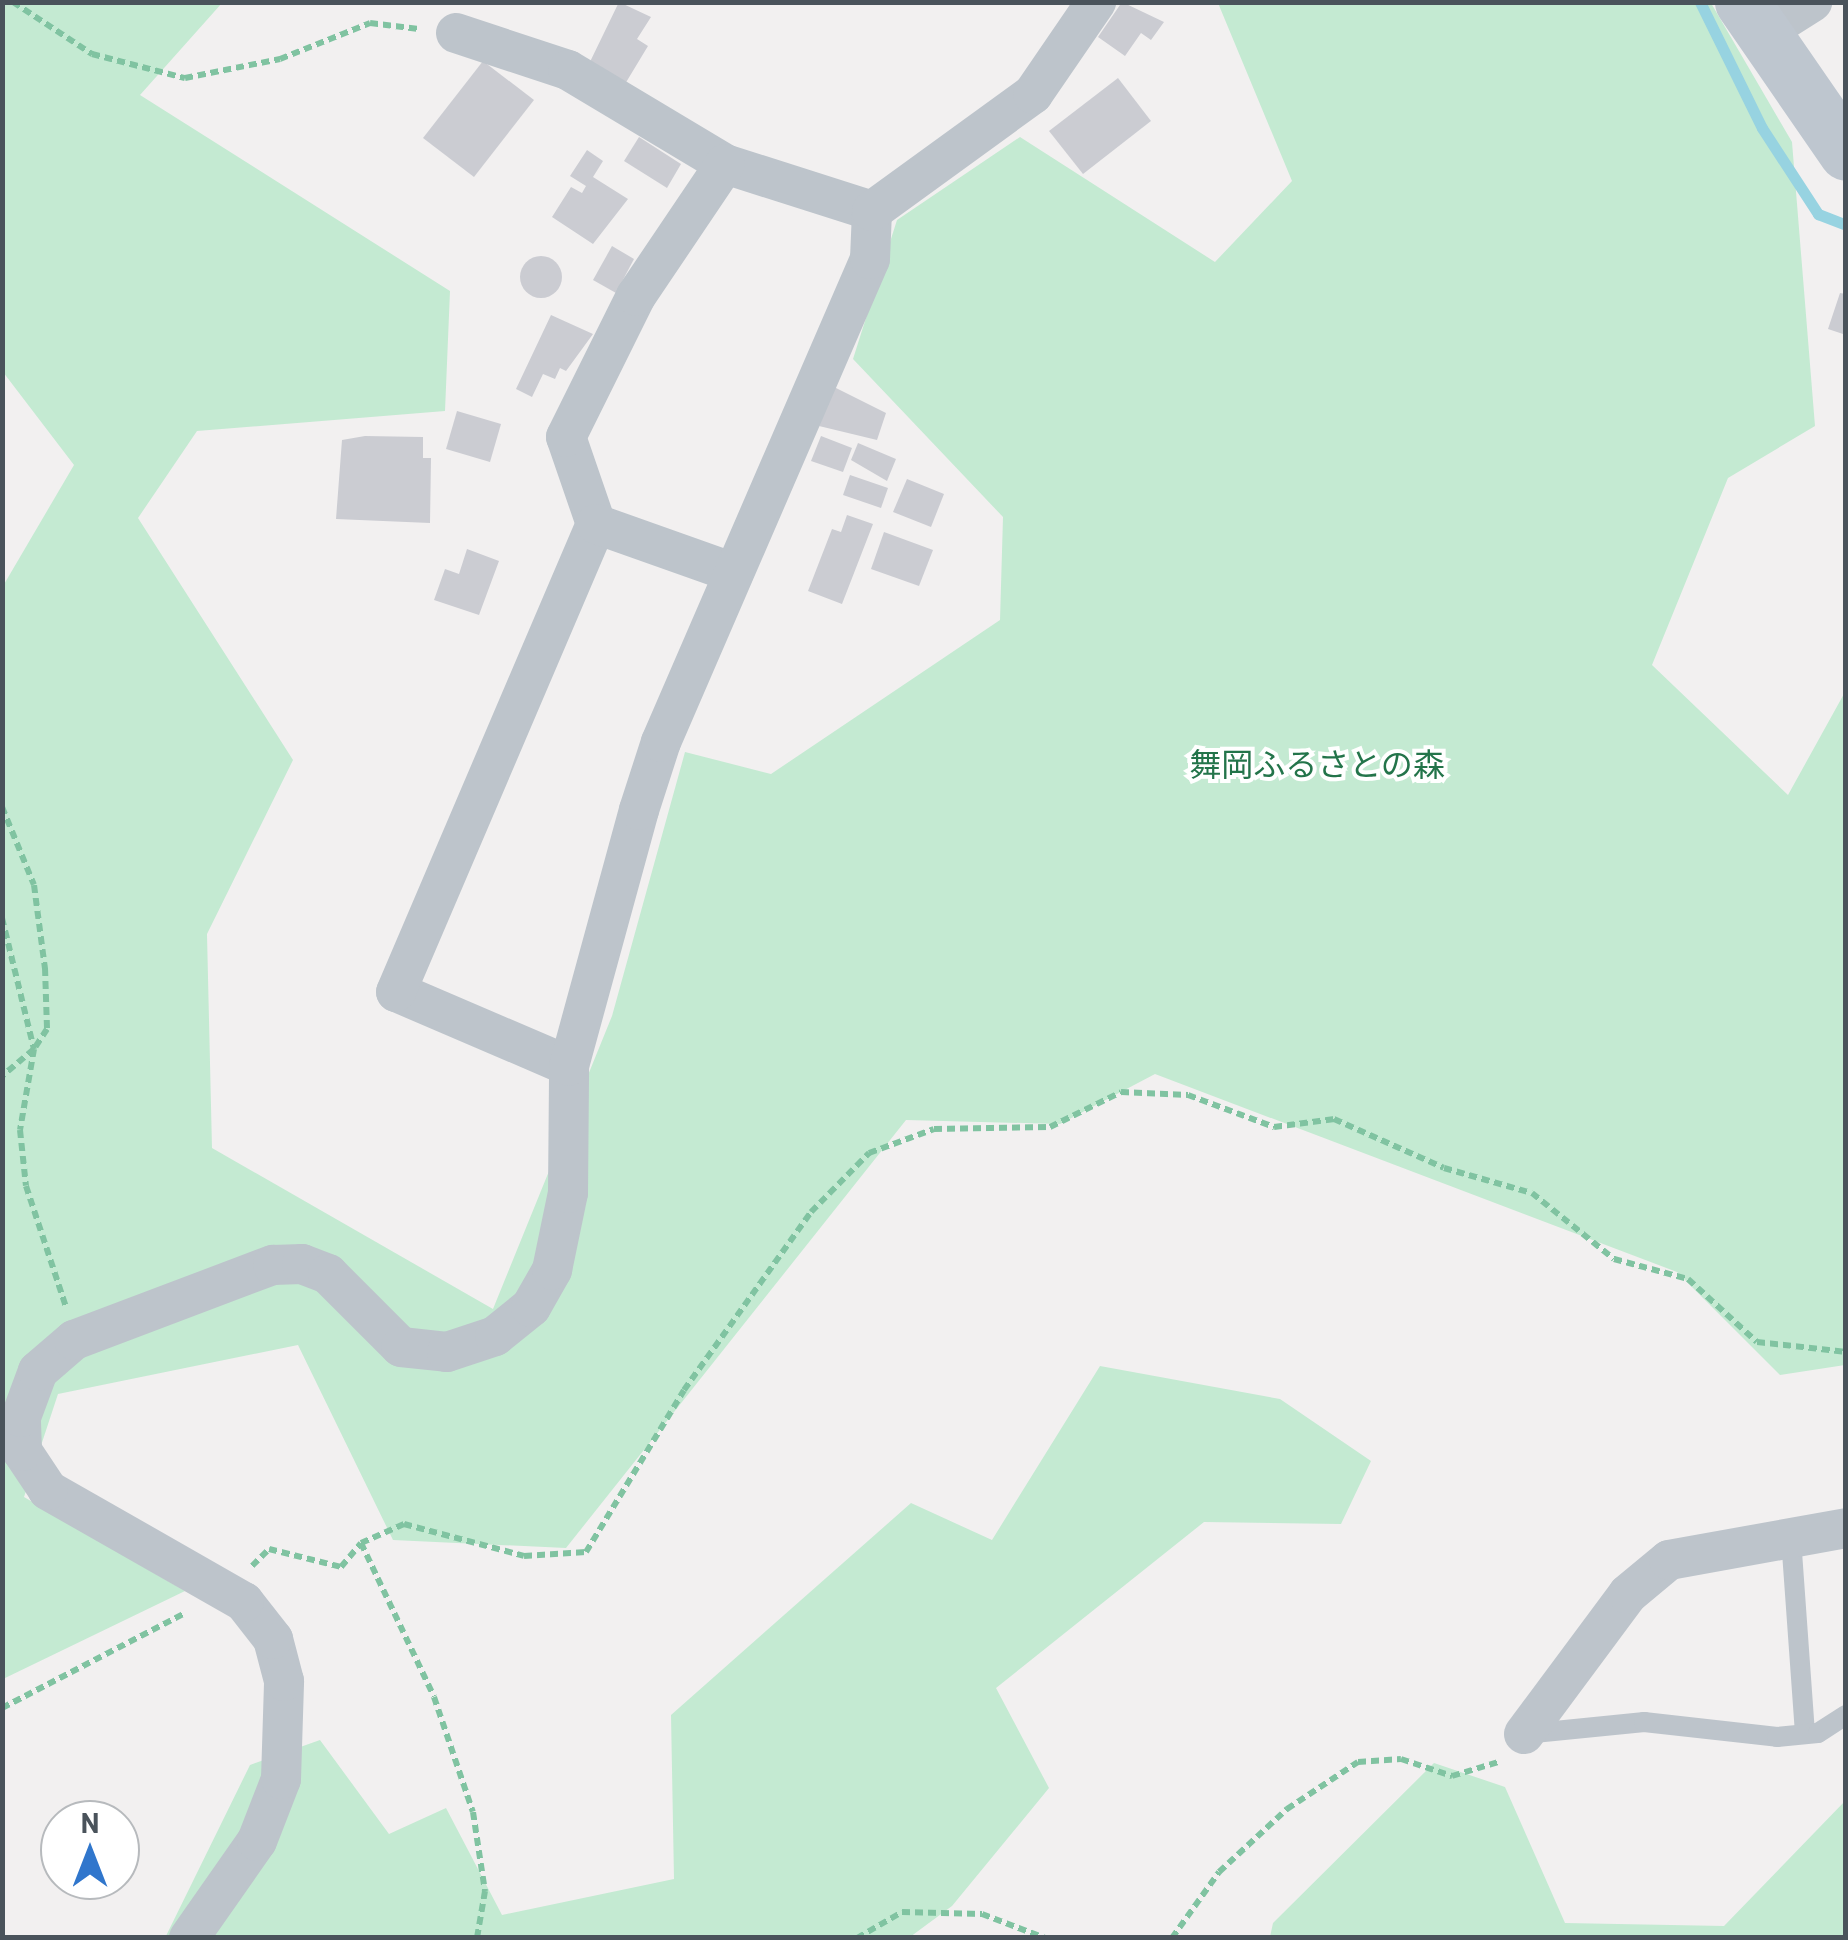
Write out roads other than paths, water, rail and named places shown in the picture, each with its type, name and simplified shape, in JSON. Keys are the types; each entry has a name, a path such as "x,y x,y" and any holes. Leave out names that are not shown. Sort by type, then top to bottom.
{"street":[{"path":"872,211 1034,94 1096,2"},
{"path":"1812,2 1751,19 1846,153"},
{"path":"456,32 568,70 725,164 872,211"},
{"path":"569,1066 396,992 596,524 566,437 636,296 725,164"},
{"path":"189,1938 257,1842 281,1779 284,1681 273,1639 226,1592 48,1490 22,1451 21,1417 38,1371 74,1340 273,1266 302,1264 328,1274 401,1347 447,1352 495,1336 532,1307 552,1270 568,1193 569,1066 661,742 870,259 872,211"},
{"path":"596,524 734,573"},
{"path":"1524,1734 1628,1594 1669,1560 1846,1528"}],"lane":[{"path":"1791,1538 1805,1734"},
{"path":"1524,1734 1644,1722 1805,1734 1846,1715"}],"waterway":[{"path":"1700,2 1762,128 1818,214 1846,225"}],"park label":[{"name":"舞岡ふるさとの森","path":"1317,763"}]}
